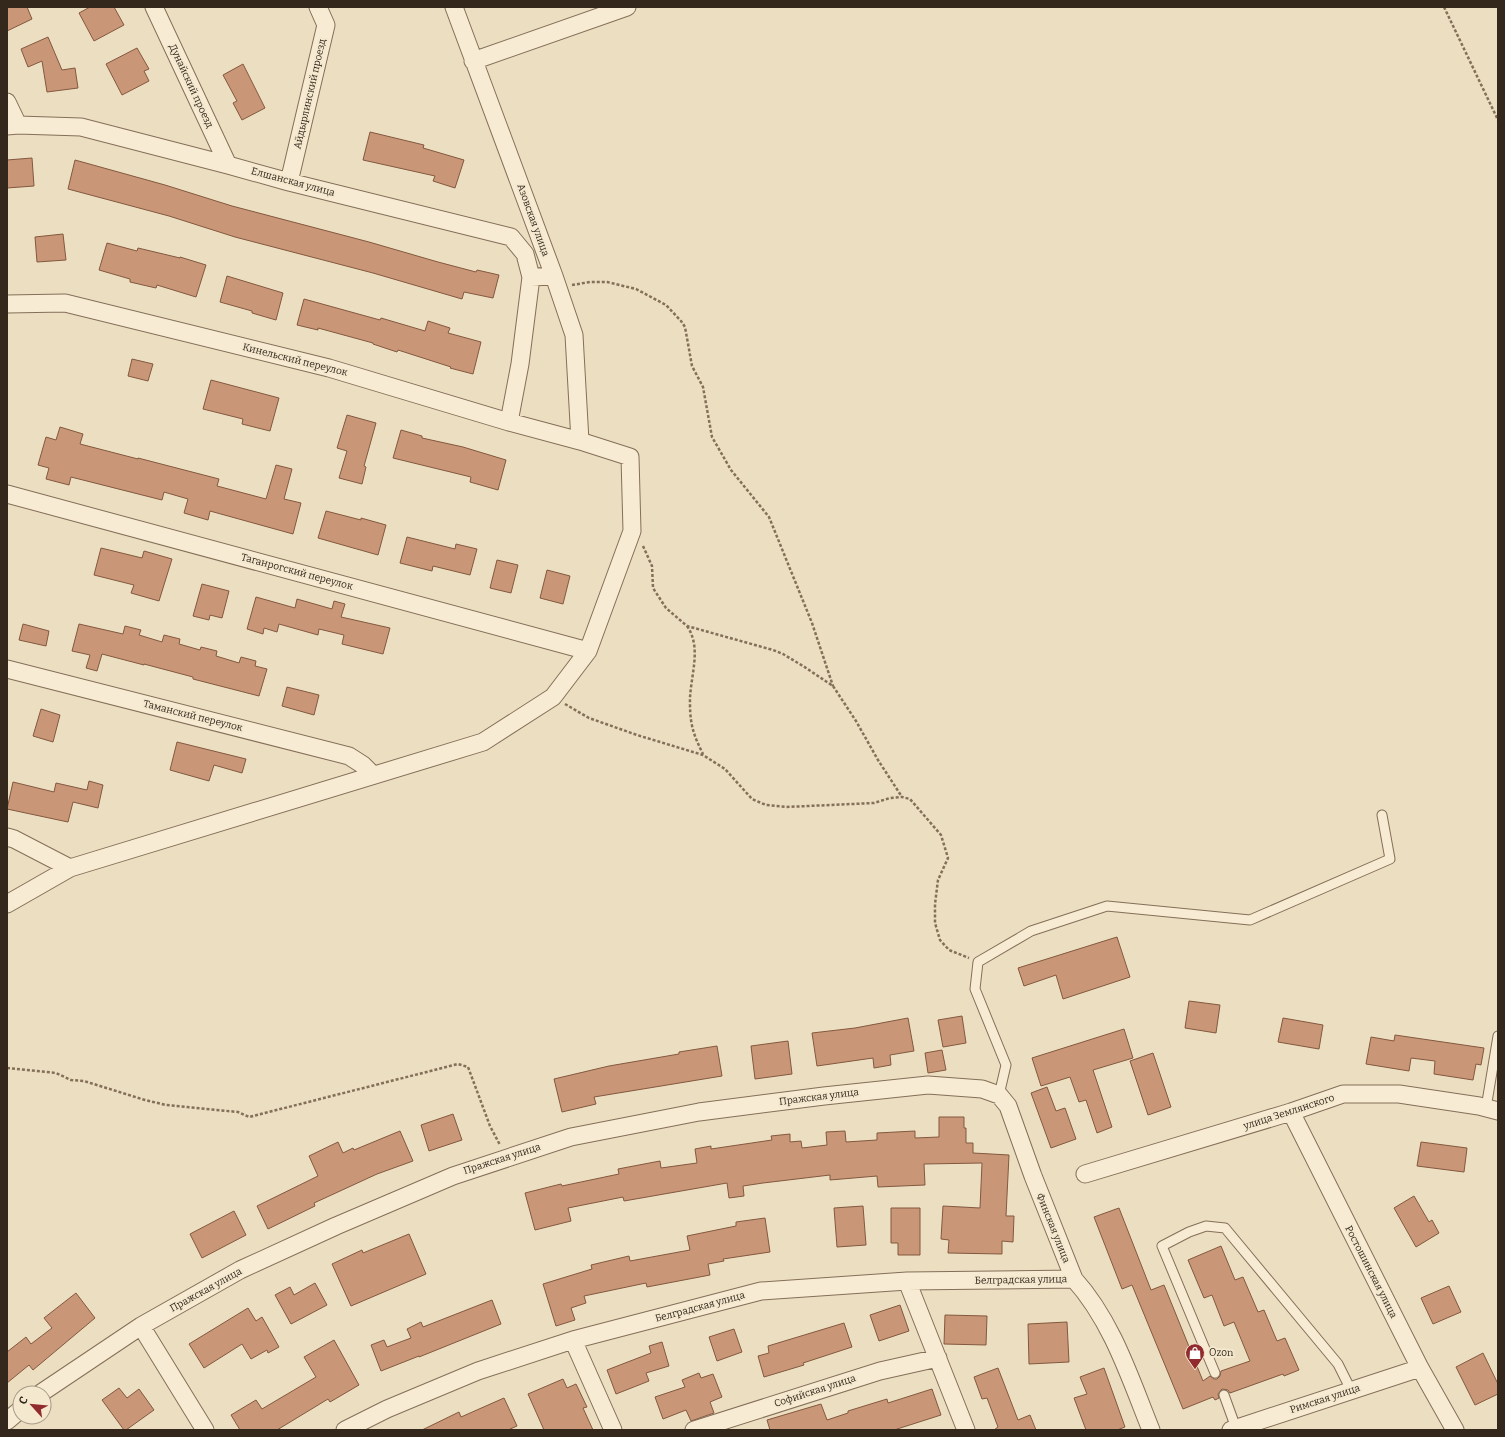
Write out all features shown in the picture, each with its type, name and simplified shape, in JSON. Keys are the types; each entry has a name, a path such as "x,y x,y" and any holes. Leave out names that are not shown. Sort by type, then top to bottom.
{"street":[{"name":"Дунайский проезд","path":"154,7 228,165"},
{"name":"Айдырлинский проезд","path":"289,182 326,25 318,7"},
{"name":"Азовская улица","path":"454,7 554,276 574,336 580,441"},
{"path":"474,61 627,7"},
{"path":"7,102 12,126"},
{"name":"Елшанская улица","path":"12,126 81,127 289,182 511,237 524,254 531,277"},
{"path":"509,422 520,364 531,277 554,276"},
{"name":"Кинельский переулок","path":"7,304 65,303 329,368 630,457 632,531"},
{"name":"Таганрогский переулок","path":"7,494 588,651"},
{"path":"7,904 70,868 483,742 553,697 588,651 632,531"},
{"name":"Таманский переулок","path":"7,669 349,756 363,765 373,775"},
{"path":"7,837 14,839 70,868"},
{"name":"Пражская улица","path":"52,1386 142,1326 240,1270 336,1226 453,1176 571,1137 699,1112 824,1096 928,1085 982,1089 1003,1101"},
{"name":"улица Землянского","path":"1086,1174 1291,1112 1343,1094 1399,1094 1492,1110"},
{"name":"Финская улица","path":"1003,1101 1074,1279 1086,1293 1120,1354 1151,1430"},
{"name":"Ростошинская улица","path":"1291,1112 1420,1368 1456,1430"},
{"name":"Белградская улица","path":"345,1430 387,1409 478,1371 573,1340 761,1291 906,1281 1074,1279"},
{"path":"906,1281 966,1430"},
{"path":"142,1326 205,1430"},
{"path":"573,1340 612,1430"},
{"name":"Софийская улица","path":"694,1430 880,1371 938,1358"},
{"name":"Римская улица","path":"1234,1429 1420,1368"}],"lane":[{"path":"1003,1101 1006,1065 975,989 978,962 1031,932 1107,906 1250,920 1390,859 1382,814"},
{"path":"1492,1110 1498,1036"},
{"path":"1215,1373 1162,1246 1206,1226 1226,1228 1338,1364 1351,1390"},
{"path":"1224,1395 1234,1429"}],"path":[{"path":"1444,7 1498,120"},
{"path":"554,276 572,285 590,282 607,282 636,288 666,305 681,321 685,327 692,366 703,387 712,437 731,470 769,518 812,623 833,686 902,797"},
{"path":"632,531 640,538 652,566 653,588 666,608 691,631 694,641 694,670 690,703 693,733 703,755"},
{"path":"687,626 774,650 803,666 833,686"},
{"path":"553,697 589,718 637,735 703,755 725,769 752,799 766,805 786,807 874,803 890,798 902,797 910,799 941,835 948,858 938,880 935,904 935,923 940,940 949,950 978,962"},
{"path":"7,1068 56,1073 72,1080 166,1105 238,1112 249,1117 458,1064 468,1067 490,1126 508,1157"}],"building":[{"path":"7,7 27,7 32,19 7,31"},
{"path":"90,7 114,7 124,25 94,41 79,13"},
{"path":"48,37 62,70 75,68 78,88 47,92 42,61 28,67 21,49"},
{"path":"137,48 149,69 144,71 149,81 122,95 106,64"},
{"path":"243,64 265,108 242,120 233,103 237,101 223,75"},
{"path":"370,132 424,145 423,148 464,160 455,188 433,181 435,176 363,160"},
{"path":"32,158 34,186 7,188 7,160"},
{"path":"75,160 165,185 232,206 438,262 476,272 477,270 499,275 493,298 464,292 462,299 373,273 235,237 169,216 68,189"},
{"path":"63,234 66,260 37,262 35,237"},
{"path":"107,243 137,251 138,248 180,257 206,265 196,297 157,285 156,288 130,282 130,279 99,270"},
{"path":"227,276 283,293 276,320 252,313 252,311 220,302"},
{"path":"304,299 380,320 381,318 425,331 428,321 450,328 448,333 481,342 473,374 450,368 451,367 398,350 397,352 373,343 318,328 318,330 297,325"},
{"path":"132,359 153,364 148,381 128,376"},
{"path":"211,380 279,398 270,431 242,424 243,419 203,409"},
{"path":"347,415 376,423 364,466 366,467 362,484 339,478 347,451 337,448"},
{"path":"60,427 83,434 80,444 219,479 217,486 266,499 276,465 292,469 284,499 301,503 293,534 210,511 208,520 184,513 188,499 164,492 162,500 71,477 69,485 46,479 49,468 38,465 46,437 56,440"},
{"path":"401,430 422,436 422,438 463,447 506,460 498,490 470,482 471,477 393,458"},
{"path":"326,511 386,525 378,555 318,538"},
{"path":"407,537 455,549 456,544 477,549 470,575 433,566 432,571 400,563"},
{"path":"101,548 142,558 144,551 172,559 159,601 131,593 134,585 94,575"},
{"path":"497,560 518,565 511,593 490,588"},
{"path":"547,570 570,576 563,604 540,598"},
{"path":"202,584 229,591 222,618 210,615 209,620 193,616"},
{"path":"256,597 295,608 297,599 332,609 334,601 345,604 341,617 390,628 383,654 342,644 344,635 319,629 318,635 279,624 277,632 264,628 263,634 247,629"},
{"path":"23,624 49,631 46,646 19,640"},
{"path":"79,624 123,634 125,626 141,630 139,635 162,642 164,635 180,639 179,644 200,650 201,647 217,651 216,656 239,663 241,657 256,661 255,666 267,669 259,696 193,679 193,677 102,654 97,671 86,668 90,655 72,651"},
{"path":"287,687 319,695 314,715 282,706"},
{"path":"41,709 60,715 53,742 33,736"},
{"path":"177,742 246,759 242,773 214,765 209,781 170,770"},
{"path":"89,781 103,785 98,808 73,802 68,822 7,809 13,782 54,792 56,783 87,790"},
{"path":"1117,937 1130,977 1063,999 1056,975 1024,986 1018,968"},
{"path":"1189,1001 1220,1005 1216,1033 1185,1028"},
{"path":"962,1016 966,1043 943,1047 938,1020"},
{"path":"908,1018 914,1051 890,1055 891,1065 874,1068 873,1058 817,1066 812,1033 855,1028"},
{"path":"1283,1018 1323,1025 1319,1049 1278,1042"},
{"path":"1124,1029 1133,1058 1093,1070 1112,1127 1097,1133 1086,1100 1079,1102 1070,1077 1041,1086 1032,1058"},
{"path":"1395,1035 1484,1048 1481,1065 1476,1064 1473,1080 1434,1074 1435,1061 1411,1058 1409,1071 1366,1064 1371,1037 1394,1041"},
{"path":"788,1041 792,1074 755,1079 751,1046"},
{"path":"717,1046 722,1076 594,1097 596,1104 562,1112 554,1079 609,1066"},
{"path":"942,1050 946,1070 928,1073 925,1053"},
{"path":"1153,1053 1171,1107 1148,1115 1130,1061"},
{"path":"1047,1087 1056,1111 1065,1108 1076,1139 1051,1148 1031,1093"},
{"path":"453,1114 462,1140 429,1151 421,1125"},
{"path":"939,1117 964,1117 966,1143 973,1143 973,1153 1009,1155 1006,1216 1014,1216 1013,1242 1002,1241 1002,1254 948,1253 949,1240 941,1239 943,1206 980,1208 982,1163 924,1164 925,1185 878,1187 877,1176 830,1180 830,1175 743,1186 744,1196 729,1198 727,1183 624,1201 623,1197 568,1208 571,1221 535,1230 525,1193 561,1184 562,1186 619,1174 618,1169 660,1161 661,1168 697,1163 695,1149 711,1146 711,1149 772,1140 771,1136 790,1134 790,1142 801,1141 802,1148 827,1145 826,1132 845,1131 846,1142 877,1140 877,1133 915,1131 915,1138 939,1137"},
{"path":"400,1131 413,1161 377,1174 314,1203 315,1206 268,1229 257,1206 318,1176 309,1156 338,1142 343,1153 353,1148 354,1150"},
{"path":"1421,1142 1467,1148 1464,1172 1417,1166"},
{"path":"1414,1196 1429,1222 1432,1220 1439,1233 1416,1247 1394,1208"},
{"path":"863,1206 866,1245 837,1247 834,1208"},
{"path":"891,1208 920,1208 920,1255 898,1255 898,1243 891,1243"},
{"path":"1119,1208 1151,1290 1164,1285 1203,1381 1210,1376 1217,1379 1220,1376 1221,1371 1250,1361 1234,1322 1224,1326 1212,1295 1204,1298 1188,1260 1221,1246 1235,1280 1243,1277 1258,1312 1264,1310 1277,1341 1285,1338 1299,1370 1284,1376 1283,1374 1230,1393 1228,1390 1222,1389 1218,1394 1219,1398 1215,1400 1213,1397 1183,1409 1132,1285 1122,1289 1094,1217"},
{"path":"234,1211 246,1235 202,1258 190,1234"},
{"path":"765,1218 770,1252 723,1259 724,1261 708,1264 710,1275 647,1287 646,1283 584,1296 586,1303 571,1308 575,1320 556,1326 543,1284 592,1269 591,1265 629,1256 630,1261 690,1250 687,1236 736,1226 736,1222"},
{"path":"409,1234 426,1274 351,1306 332,1264 362,1250 363,1253"},
{"path":"315,1283 327,1305 291,1324 275,1295 290,1287 294,1295"},
{"path":"1449,1286 1461,1312 1433,1324 1421,1298"},
{"path":"76,1293 95,1318 33,1370 29,1365 7,1383 7,1352 26,1337 31,1344 52,1328 44,1318"},
{"path":"492,1300 501,1324 381,1371 371,1345 384,1340 387,1347 411,1338 407,1329 421,1322 423,1327"},
{"path":"900,1305 909,1331 879,1341 870,1315"},
{"path":"248,1308 256,1321 262,1317 279,1347 268,1353 267,1350 251,1359 242,1344 204,1368 189,1344"},
{"path":"945,1315 987,1316 986,1345 944,1344"},
{"path":"1067,1322 1069,1362 1029,1364 1028,1324"},
{"path":"844,1323 852,1347 803,1363 804,1365 764,1377 758,1356 769,1353 768,1346"},
{"path":"734,1329 742,1352 717,1361 709,1337"},
{"path":"334,1340 359,1385 330,1402 328,1399 277,1430 240,1430 231,1415 256,1400 262,1409 316,1377 304,1357"},
{"path":"662,1342 669,1366 646,1373 649,1381 616,1394 607,1370 651,1353 649,1346"},
{"path":"1483,1353 1498,1384 1498,1394 1475,1405 1456,1367"},
{"path":"998,1368 1018,1420 1030,1415 1036,1430 994,1430 998,1427 987,1398 982,1399 974,1377"},
{"path":"1104,1368 1125,1427 1117,1430 1086,1430 1074,1398 1087,1394 1080,1377"},
{"path":"699,1373 701,1378 713,1374 722,1397 710,1402 714,1413 691,1421 686,1410 663,1419 655,1397 685,1387 682,1380"},
{"path":"563,1379 567,1388 576,1384 587,1407 583,1408 593,1430 544,1430 528,1394"},
{"path":"119,1388 127,1398 139,1389 154,1410 126,1430 124,1430 102,1400"},
{"path":"932,1389 941,1415 894,1430 770,1430 767,1420 821,1404 827,1420 848,1413 848,1411 887,1399 888,1403"},
{"path":"504,1398 517,1426 508,1430 422,1430 459,1412 461,1417"}],"place":[{"name":"Ozon","path":"1195,1370"}]}
